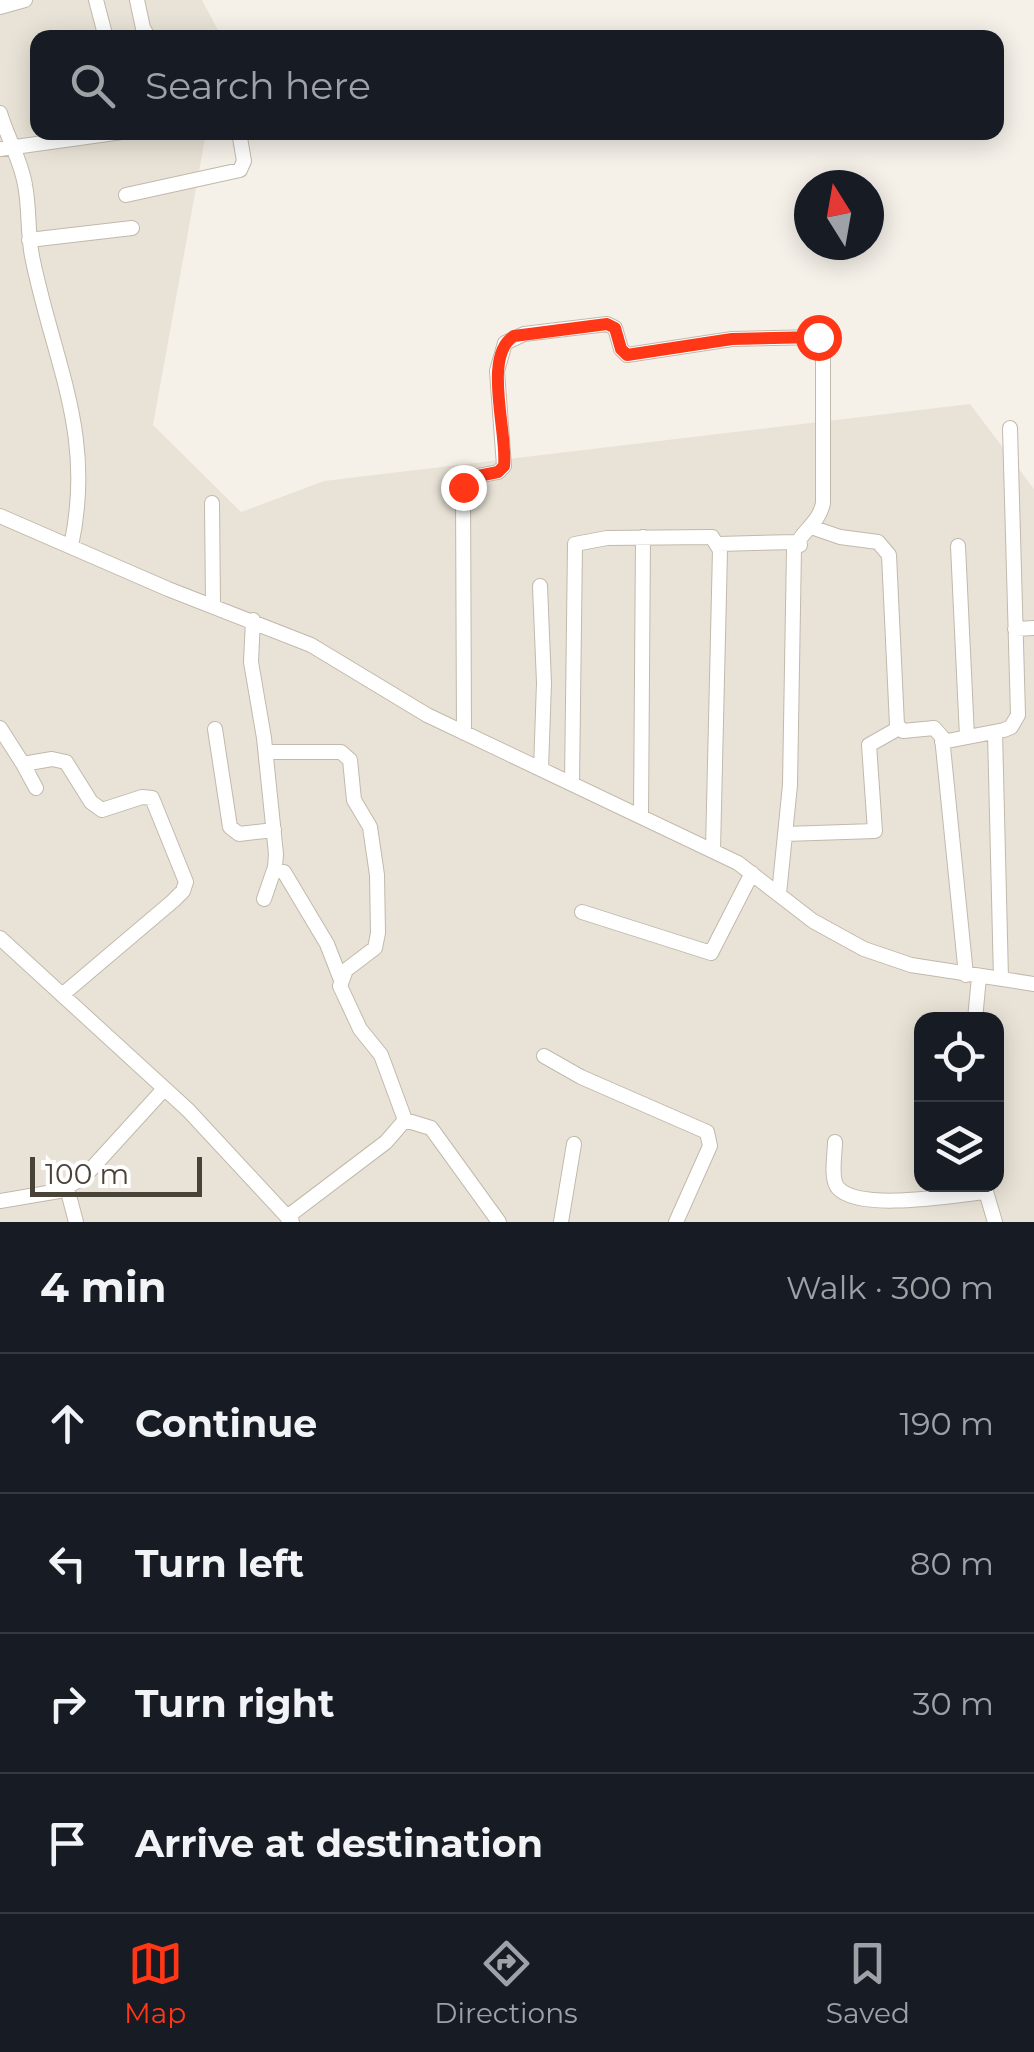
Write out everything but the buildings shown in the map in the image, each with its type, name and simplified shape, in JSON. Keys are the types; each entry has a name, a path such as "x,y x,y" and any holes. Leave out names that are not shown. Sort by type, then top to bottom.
{"street":[{"path":"0,7 25,0"},
{"path":"96,0 104,30"},
{"path":"137,0 144,30"},
{"path":"0,112 6,149 25,182 29,240 79,450 80,502 71,546"},
{"path":"6,149 67,140"},
{"path":"126,195 240,170 244,161 240,140"},
{"path":"29,240 132,228"},
{"path":"464,733 463,487 468,478 498,472 504,466 498,371 501,352 509,339 607,324 615,328 621,349 627,355 732,339 818,337 823,345 823,503 798,544 790,785 780,894"},
{"path":"942,742 1011,727 1018,714 1010,428"},
{"path":"212,503 213,606"},
{"path":"0,516 312,645 427,716 713,850 752,874 813,921 864,949 911,965 1034,984"},
{"path":"811,528 878,542 886,549 898,728"},
{"path":"572,783 574,544 582,540 708,536 718,544 798,544"},
{"path":"641,815 643,537"},
{"path":"713,850 718,544"},
{"path":"958,546 967,737"},
{"path":"540,586 544,682 541,769"},
{"path":"253,620 251,662 266,752 276,867 264,899"},
{"path":"1015,629 1034,628"},
{"path":"0,728 36,788"},
{"path":"786,834 874,830 869,746 898,728 934,728 942,742 974,1012"},
{"path":"215,729 230,827 239,834 274,830"},
{"path":"995,732 1001,979"},
{"path":"266,752 341,752 350,760 354,800 372,835 378,933 375,948 346,970 341,980"},
{"path":"23,764 66,762 91,802 102,810 142,797 152,798 186,882 172,901 62,994"},
{"path":"284,872 327,944 341,980 342,994 360,1029 381,1055 405,1120"},
{"path":"582,912 711,954 752,874"},
{"path":"0,938 188,1110 289,1220 386,1142 405,1120"},
{"path":"544,1056 616,1093 707,1132 710,1146 676,1222"},
{"path":"0,1201 67,1188 84,1178 164,1088"},
{"path":"405,1120 431,1128 499,1222"},
{"path":"835,1142 835,1181 848,1194 894,1201 956,1192"},
{"path":"562,1222 574,1144"},
{"path":"67,1188 76,1222"},
{"path":"985,1192 995,1222"}],"shaded area":[{"path":"0,0 202,0 218,30 30,30 30,140 205,140 153,425 241,512 324,481 970,404 1034,489 1034,1222 0,1222"}],"route":[{"path":"463,487 468,478 498,472 504,466 498,365 505,343 514,336 607,324 615,328 621,349 627,355 732,339 818,337"}]}
